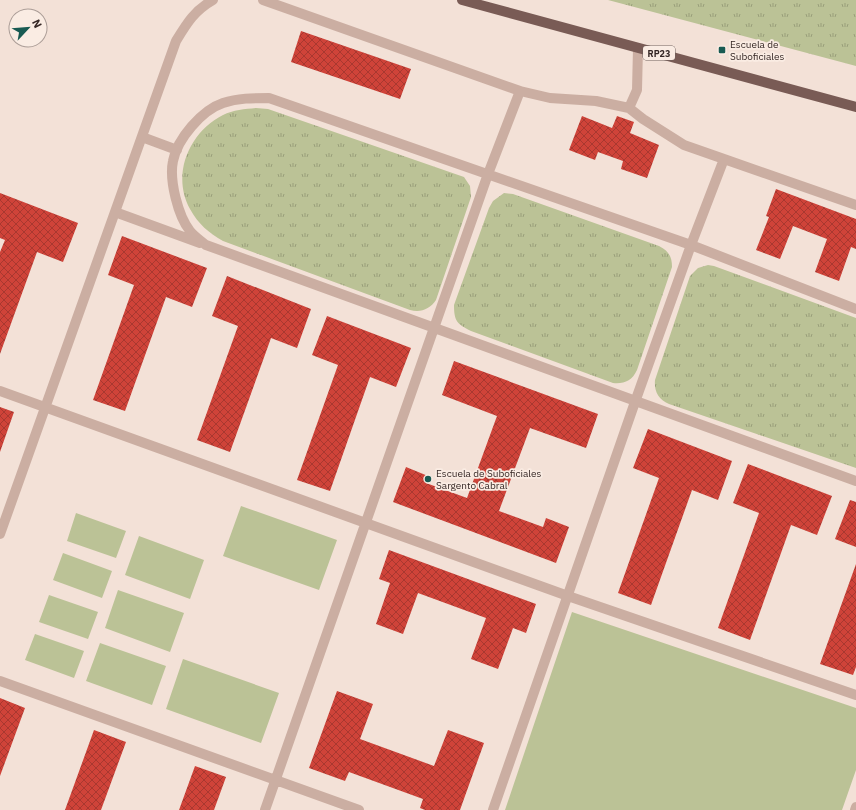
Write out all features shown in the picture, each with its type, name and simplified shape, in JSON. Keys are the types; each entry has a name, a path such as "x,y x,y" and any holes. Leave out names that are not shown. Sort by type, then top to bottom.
{"main road":[{"name":"RP23","path":"462,0 856,107"}],"lane":[{"path":"0,534 176,41 193,15 202,6 213,0"},
{"path":"263,0 520,91 550,98 596,101 629,108 643,119 684,145 856,205"},
{"path":"629,108 637,90 638,48"},
{"path":"265,810 488,174 520,91"},
{"path":"206,245 190,231 183,219 177,203 173,182 173,161 180,142 190,127 205,114 222,103 243,98 269,98 691,245 856,309"},
{"path":"142,137 177,150"},
{"path":"493,810 635,402 691,245 724,159"},
{"path":"115,212 855,481"},
{"path":"0,391 568,596 856,695"},
{"path":"0,681 359,810"}],"green space":[{"path":"608,0 856,0 856,66"},
{"path":"243,109 268,109 464,177 470,186 471,197 436,300 431,306 421,311 410,310 223,241 200,224 190,209 182,182 183,169 193,143 201,132 223,115"},
{"path":"504,193 513,194 659,246 669,255 672,267 637,370 633,377 621,383 613,383 471,331 459,324 455,315 454,305 489,208 493,201"},
{"path":"708,265 856,318 856,468 669,404 659,397 655,388 655,380 690,276 698,268"},
{"path":"241,506 337,540 319,590 223,556"},
{"path":"76,513 126,531 116,558 67,541"},
{"path":"139,536 204,560 190,599 125,575"},
{"path":"63,553 112,571 102,598 53,580"},
{"path":"118,590 184,613 170,652 105,628"},
{"path":"49,595 98,612 88,639 39,622"},
{"path":"572,612 856,708 856,770 842,810 505,810"},
{"path":"35,634 84,651 74,678 25,660"},
{"path":"100,643 166,666 152,705 86,681"},
{"path":"183,659 279,693 261,743 166,709"}],"building":[{"path":"301,31 411,69 400,99 291,62"},
{"path":"582,116 612,128 617,116 634,122 630,133 659,145 647,178 621,169 623,161 598,152 595,160 569,150"},
{"path":"776,189 856,219 856,249 851,247 839,281 815,272 827,239 793,226 780,259 756,250 769,217 766,216"},
{"path":"0,193 78,223 63,262 37,252 0,354 0,252 5,240 0,238"},
{"path":"122,236 207,268 192,307 166,297 125,411 93,400 134,285 108,275"},
{"path":"227,276 311,309 297,348 271,338 230,452 197,440 238,326 212,316"},
{"path":"327,316 411,348 396,387 370,377 330,491 297,480 338,365 312,355"},
{"path":"454,361 598,414 586,448 530,428 499,511 543,527 546,518 569,527 556,563 393,502 406,467 428,476 426,483 467,498 497,416 442,395"},
{"path":"0,407 14,412 0,452"},
{"path":"648,429 732,461 718,500 692,490 651,605 618,593 659,478 633,468"},
{"path":"748,464 832,496 817,535 791,525 750,640 718,628 759,513 733,503"},
{"path":"850,500 856,502 856,547 835,539"},
{"path":"389,550 536,604 526,633 513,628 498,669 471,659 486,618 418,593 403,634 376,624 390,583 379,579"},
{"path":"856,564 856,667 853,675 820,664"},
{"path":"337,691 373,704 360,739 434,766 448,730 484,743 460,810 425,810 420,808 423,799 349,772 345,781 309,768"},
{"path":"0,698 25,708 0,776"},
{"path":"94,730 126,742 101,810 65,810"},
{"path":"195,766 226,777 214,810 179,810"}],"place":[{"name":"Escuela de Suboficiales","path":"722,50"},
{"name":"Escuela de Suboficiales Sargento Cabral","path":"428,479"}]}
